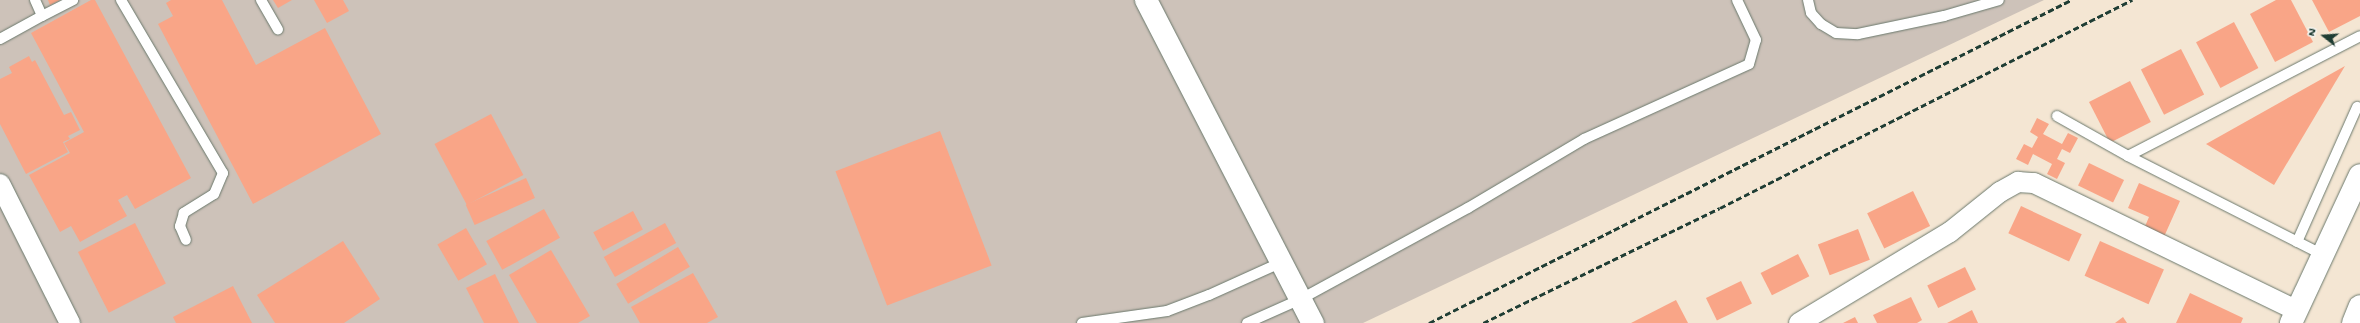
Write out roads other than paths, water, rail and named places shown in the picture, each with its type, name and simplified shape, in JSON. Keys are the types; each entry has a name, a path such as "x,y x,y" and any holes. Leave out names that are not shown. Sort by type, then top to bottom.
{"main road":[{"path":"1146,0 1313,323"},
{"path":"2293,316 2360,175"},
{"path":"2353,323 2360,306"}],"street":[{"path":"1799,323 1950,232 2000,192 2018,182 2034,183 2293,316"},
{"path":"0,184 70,323"}],"lane":[{"path":"35,0 42,16"},
{"path":"0,39 73,0"},
{"path":"121,0 223,173 214,194 184,213 180,226 186,240"},
{"path":"261,0 278,30"},
{"path":"1246,323 1301,299 1468,208 1584,139 1749,64 1756,40 1737,0"},
{"path":"1808,0 1811,13 1821,24 1836,33 1858,34 1944,16 1999,0"},
{"path":"2128,156 2360,36"},
{"path":"2297,242 2357,107"},
{"path":"2057,116 2128,156 2323,255"},
{"path":"1082,323 1144,319 1181,306 1282,262"}],"railway":[{"path":"1429,323 2071,0"},
{"path":"1483,323 1720,208 2132,0"}]}
